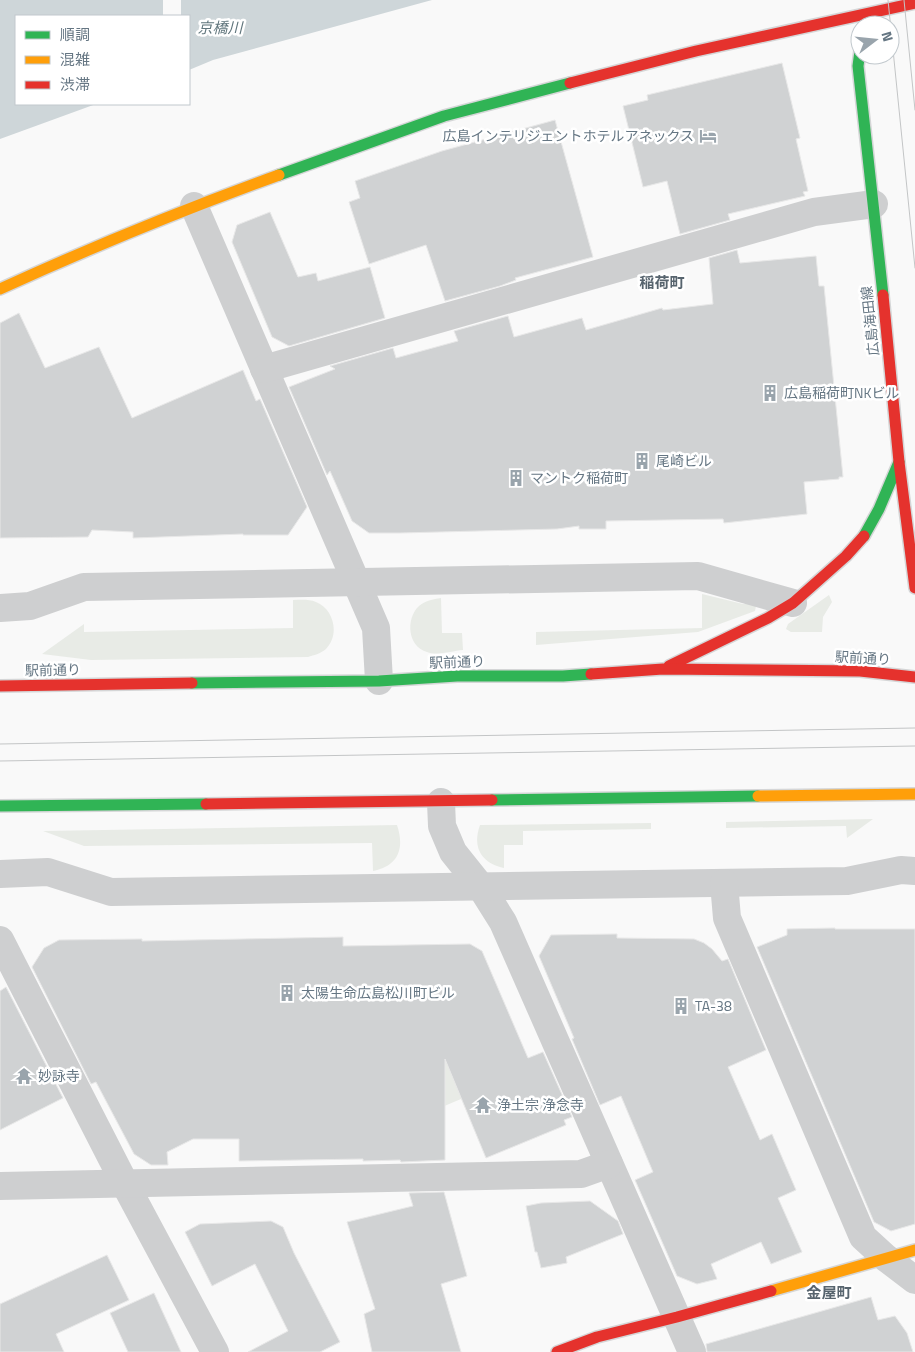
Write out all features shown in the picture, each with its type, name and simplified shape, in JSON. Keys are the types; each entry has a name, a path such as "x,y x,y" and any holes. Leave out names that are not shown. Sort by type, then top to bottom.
{"street":[{"path":"862,0 863,15"},
{"path":"876,15 915,3"},
{"path":"0,289 194,206 444,116 696,51 850,21"},
{"name":"広島海田線","path":"858,65 874,204 899,462 915,588"},
{"path":"264,369 814,212 874,204"},
{"path":"194,206 376,628 379,681"},
{"path":"663,669 768,618 793,603 846,556 861,540 879,509 899,462"},
{"path":"0,608 30,606 84,587 698,576 793,603"},
{"name":"駅前通り","path":"0,686 379,681 457,676 563,676 663,669 860,671 915,677"},
{"path":"0,806 441,802 915,794"},
{"path":"441,802 442,826 453,852 481,887 503,922 692,1352"},
{"path":"0,874 48,872 111,892 847,881 910,869"},
{"path":"724,883 727,918 863,1237 886,1258 915,1280"},
{"path":"0,940 125,1184 215,1352"},
{"path":"0,1186 581,1174 609,1164"},
{"path":"557,1352 597,1337 677,1317 915,1250"}],"shaded area":[{"path":"702,594 743,604 753,604 756,606 755,611 698,632 536,645 536,632 702,628"},
{"path":"829,595 832,602 823,617 822,632 791,632 786,629 788,624"},
{"path":"441,598 442,633 462,633 463,650 431,653 421,649 412,639 410,625 419,606"},
{"path":"293,600 316,602 322,605 331,616 334,630 333,637 322,652 308,657 91,660 42,654 84,624 84,632 293,628"},
{"path":"873,819 847,838 846,826 726,828 726,822"},
{"path":"651,823 651,829 523,831 523,845 504,845 504,868 496,866 484,858 480,853 477,840 480,825"},
{"path":"397,825 400,849 394,861 382,869 373,871 372,843 84,846 43,831"},
{"path":"442,1045 480,1091 442,1107"}],"water":[{"name":"京橋川","path":"0,0 432,0 213,60 190,70 190,15 15,15 15,105 93,105 0,139"}],"pier":[{"path":"163,0 181,0 181,15 163,15"}],"building":[{"path":"782,63 800,138 796,139 808,191 803,192 805,196 728,214 730,220 680,234 667,181 643,187 623,106 648,100 647,95"},
{"path":"555,120 593,257 515,278 516,280 500,286 445,301 426,245 369,264 349,202 360,198 355,181 442,151"},
{"path":"270,212 298,277 316,273 318,281 370,267 385,318 289,346 272,337 232,242 237,225"},
{"path":"737,250 740,263 816,256 819,286 824,286 843,477 804,482 807,514 724,523 723,519 606,521 606,529 579,529 579,526 557,529 400,533 369,533 352,521 330,471 327,475 289,387 335,369 330,366 393,348 396,358 458,341 454,331 508,316 514,337 582,318 586,330 662,308 663,310 713,304 709,258"},
{"path":"19,313 45,368 99,347 132,418 243,370 256,401 260,399 307,507 288,535 243,534 133,538 133,532 92,530 88,537 0,538 0,323"},
{"path":"787,929 915,929 915,1224 891,1231 874,1222 757,947 787,935"},
{"path":"617,934 617,938 694,939 712,949 722,961 728,959 766,1050 728,1067 760,1140 772,1134 796,1190 778,1198 802,1252 771,1264 761,1242 711,1264 717,1279 697,1284 677,1276 635,1180 653,1172 621,1096 600,1105 539,956 551,935"},
{"path":"343,937 343,946 470,944 482,951 528,1058 543,1052 572,1117 564,1120 566,1125 486,1158 445,1059 445,1160 401,1162 400,1160 363,1161 363,1159 239,1161 239,1139 193,1139 167,1152 168,1165 151,1165 134,1154 96,1082 91,1084 32,967 44,948 59,940 142,939 142,941"},
{"path":"6,987 63,1098 0,1130 0,991"},
{"path":"444,1192 467,1276 441,1284 461,1352 372,1352 364,1314 375,1309 347,1222 413,1206 409,1193"},
{"path":"590,1201 618,1221 623,1234 566,1257 567,1263 541,1268 537,1252 535,1252 526,1206 541,1203"},
{"path":"271,1221 283,1227 294,1253 340,1342 320,1352 248,1352 288,1331 255,1264 212,1286 185,1232 200,1224"},
{"path":"107,1255 129,1300 56,1334 64,1352 0,1352 0,1304"},
{"path":"154,1293 181,1352 128,1352 110,1313"},
{"path":"871,1297 878,1320 895,1316 907,1333 913,1352 707,1352 706,1344"}],"tram line":[{"path":"888,0 915,268"},
{"path":"904,0 915,110"},
{"path":"0,744 915,728"},
{"path":"0,761 915,746"}],"traffic: fast":[{"path":"858,65 883,295"},
{"path":"279,175 444,116 570,83"},
{"path":"864,536 879,509 899,462"},
{"path":"192,683 379,681 457,676 563,676 591,674"},
{"path":"492,800 758,796"},
{"path":"0,806 206,804"}],"traffic: slow":[{"path":"0,289 139,229 279,175"},
{"path":"758,796 915,794"},
{"path":"771,1291 915,1250"}],"traffic: jam":[{"path":"570,83 696,51 915,3"},
{"path":"883,295 899,462 915,588"},
{"path":"669,666 768,618 793,603 846,556 864,536"},
{"path":"591,674 663,669 860,671 915,677"},
{"path":"0,686 192,683"},
{"path":"206,804 492,800"},
{"path":"557,1352 597,1337 771,1291"}],"place":[{"name":"広島インテリジェントホテルアネックス","path":"708,136"},
{"name":"広島稲荷町NKビル","path":"770,393"},
{"name":"尾崎ビル","path":"642,461"},
{"name":"マントク稲荷町","path":"516,478"},
{"name":"太陽生命広島松川町ビル","path":"287,993"},
{"name":"TA-38","path":"681,1006"},
{"name":"妙詠寺","path":"24,1076"},
{"name":"浄土宗 浄念寺","path":"483,1105"}],"district":[{"name":"稲荷町","path":"662,283"},
{"name":"金屋町","path":"829,1293"}]}
